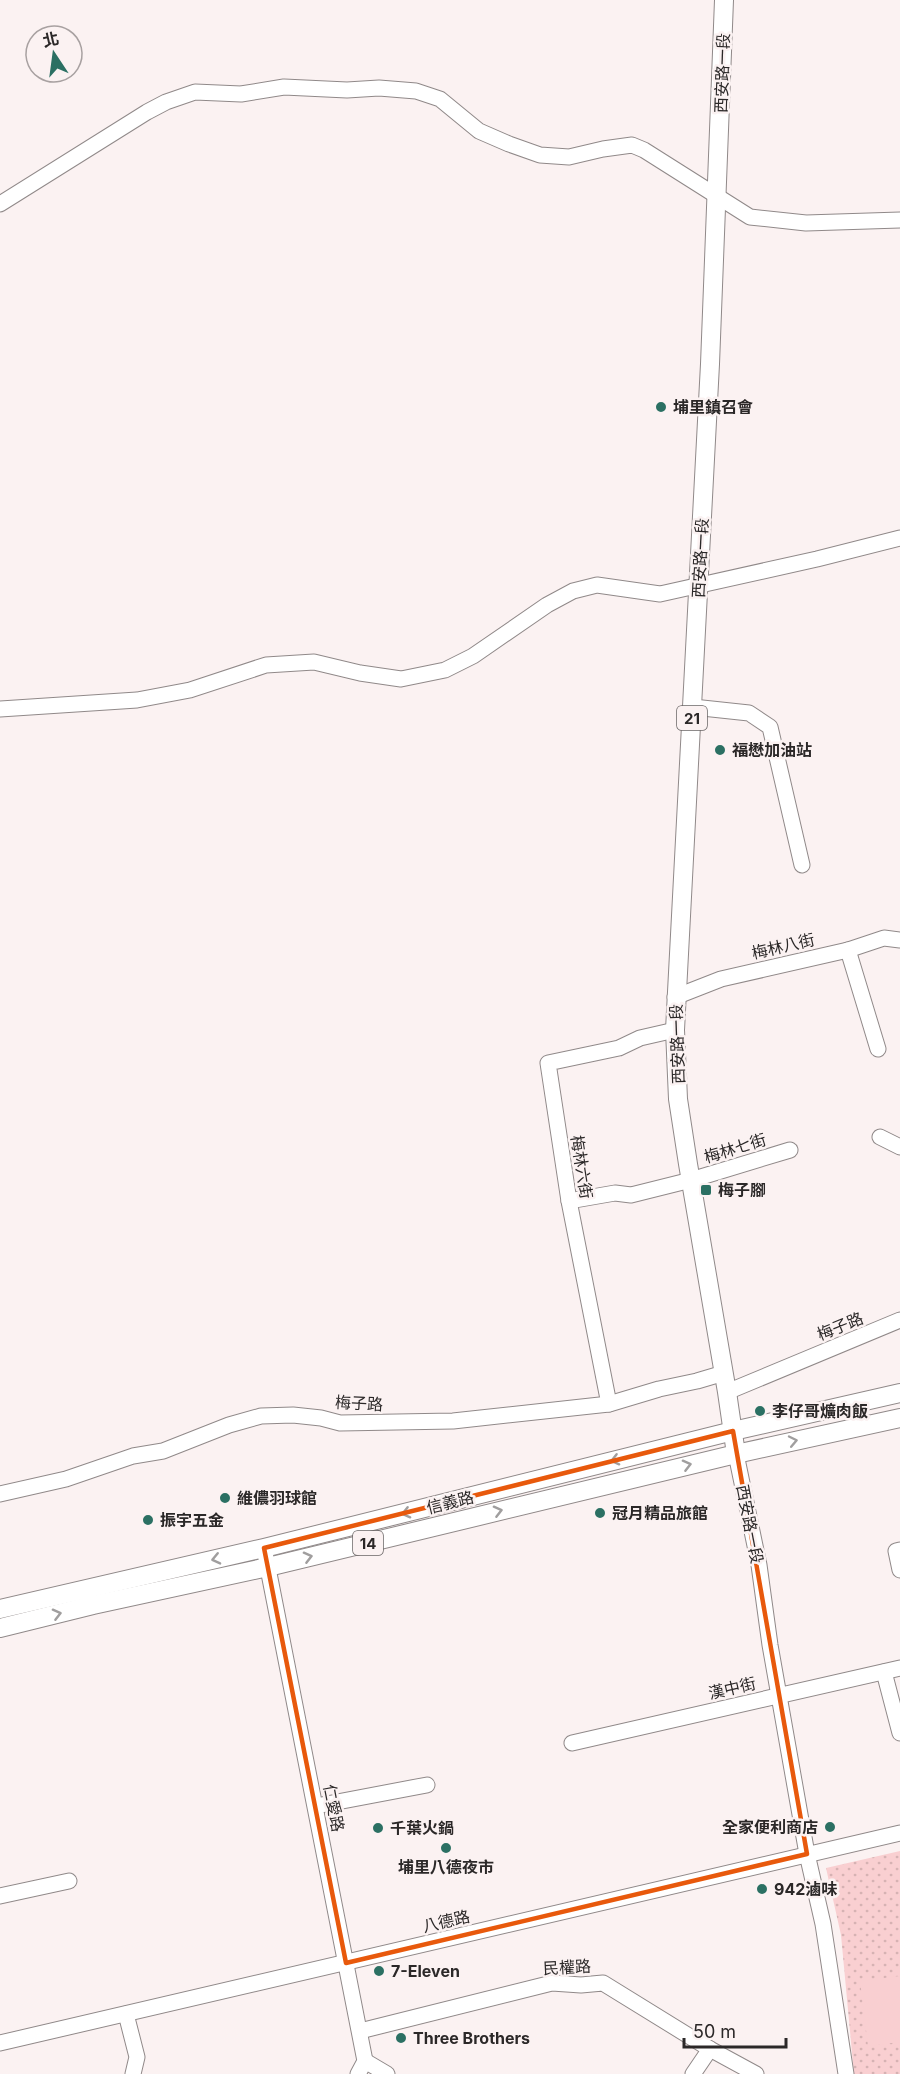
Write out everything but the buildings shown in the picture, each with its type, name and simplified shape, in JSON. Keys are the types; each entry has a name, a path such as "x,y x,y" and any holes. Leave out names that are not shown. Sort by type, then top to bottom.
{"main road":[{"name":"西安路一段","path":"724,0 699,584 675,1030 678,1099 736,1454"},
{"name":"信義路","path":"0,1609 264,1548 733,1431 900,1393"},
{"name":"信義路","path":"0,1628 268,1567 736,1454 900,1418"}],"street":[{"path":"0,204 166,102 195,92 241,94 284,87 347,90 379,88 416,91 440,99 479,131 540,155 569,157 603,149 632,146 644,150 750,217 806,223 900,220"},
{"path":"0,709 137,700 190,690 266,665 314,662 401,679 445,670 473,656 573,591 597,585 660,594 900,538"},
{"path":"693,707 749,713 770,726 802,865"},
{"name":"梅林八街","path":"675,997 721,979 848,950 884,938 900,940"},
{"path":"848,950 878,1050"},
{"name":"梅林六街","path":"609,1404 569,1201 548,1063 619,1048 640,1038 675,1030"},
{"path":"880,1137 900,1147"},
{"name":"梅林七街","path":"569,1201 615,1192 630,1195 691,1180 790,1150"},
{"name":"梅子路","path":"727,1392 900,1320"},
{"name":"梅子路","path":"0,1494 66,1479 133,1456 163,1451 229,1425 261,1416 293,1415 321,1418 340,1424 453,1420 609,1404 724,1373"},
{"name":"西安路一段","path":"736,1454 759,1565 770,1646 807,1854 823,1924 846,2074"},
{"name":"仁愛路","path":"264,1548 360,2031 362,2067"},
{"path":"898,1550 900,1570"},
{"name":"漢中街","path":"572,1743 900,1668"},
{"path":"884,1672 900,1733"},
{"path":"316,1806 427,1785"},
{"name":"八德路","path":"0,2043 900,1833"},
{"path":"0,1896 69,1881"},
{"name":"民權路","path":"360,2031 552,1983 603,1983 710,2049 756,2074"},
{"path":"126,2014 137,2057 133,2074"},
{"path":"693,2074 710,2049"},
{"path":"362,2067 387,2074"}],"highlighted area":[{"path":"733,1431 807,1854 346,1963 264,1548"}],"shaded area":[{"path":"900,1851 900,2074 854,2074 841,1935 826,1868"},
{"path":"900,1976 900,2042 868,2046 860,1981"}],"place":[{"name":"埔里鎮召會","path":"661,407"},
{"name":"福懋加油站","path":"720,750"},
{"name":"梅子腳","path":"706,1190"},
{"name":"李仔哥爌肉飯","path":"760,1411"},
{"name":"維儂羽球館","path":"225,1498"},
{"name":"冠月精品旅館","path":"600,1513"},
{"name":"振宇五金","path":"148,1520"},
{"name":"全家便利商店","path":"830,1827"},
{"name":"千葉火鍋","path":"378,1828"},
{"name":"埔里八德夜市","path":"446,1848"},
{"name":"942滷味","path":"762,1889"},
{"name":"7-Eleven","path":"379,1971"},
{"name":"Three Brothers","path":"401,2038"}]}
